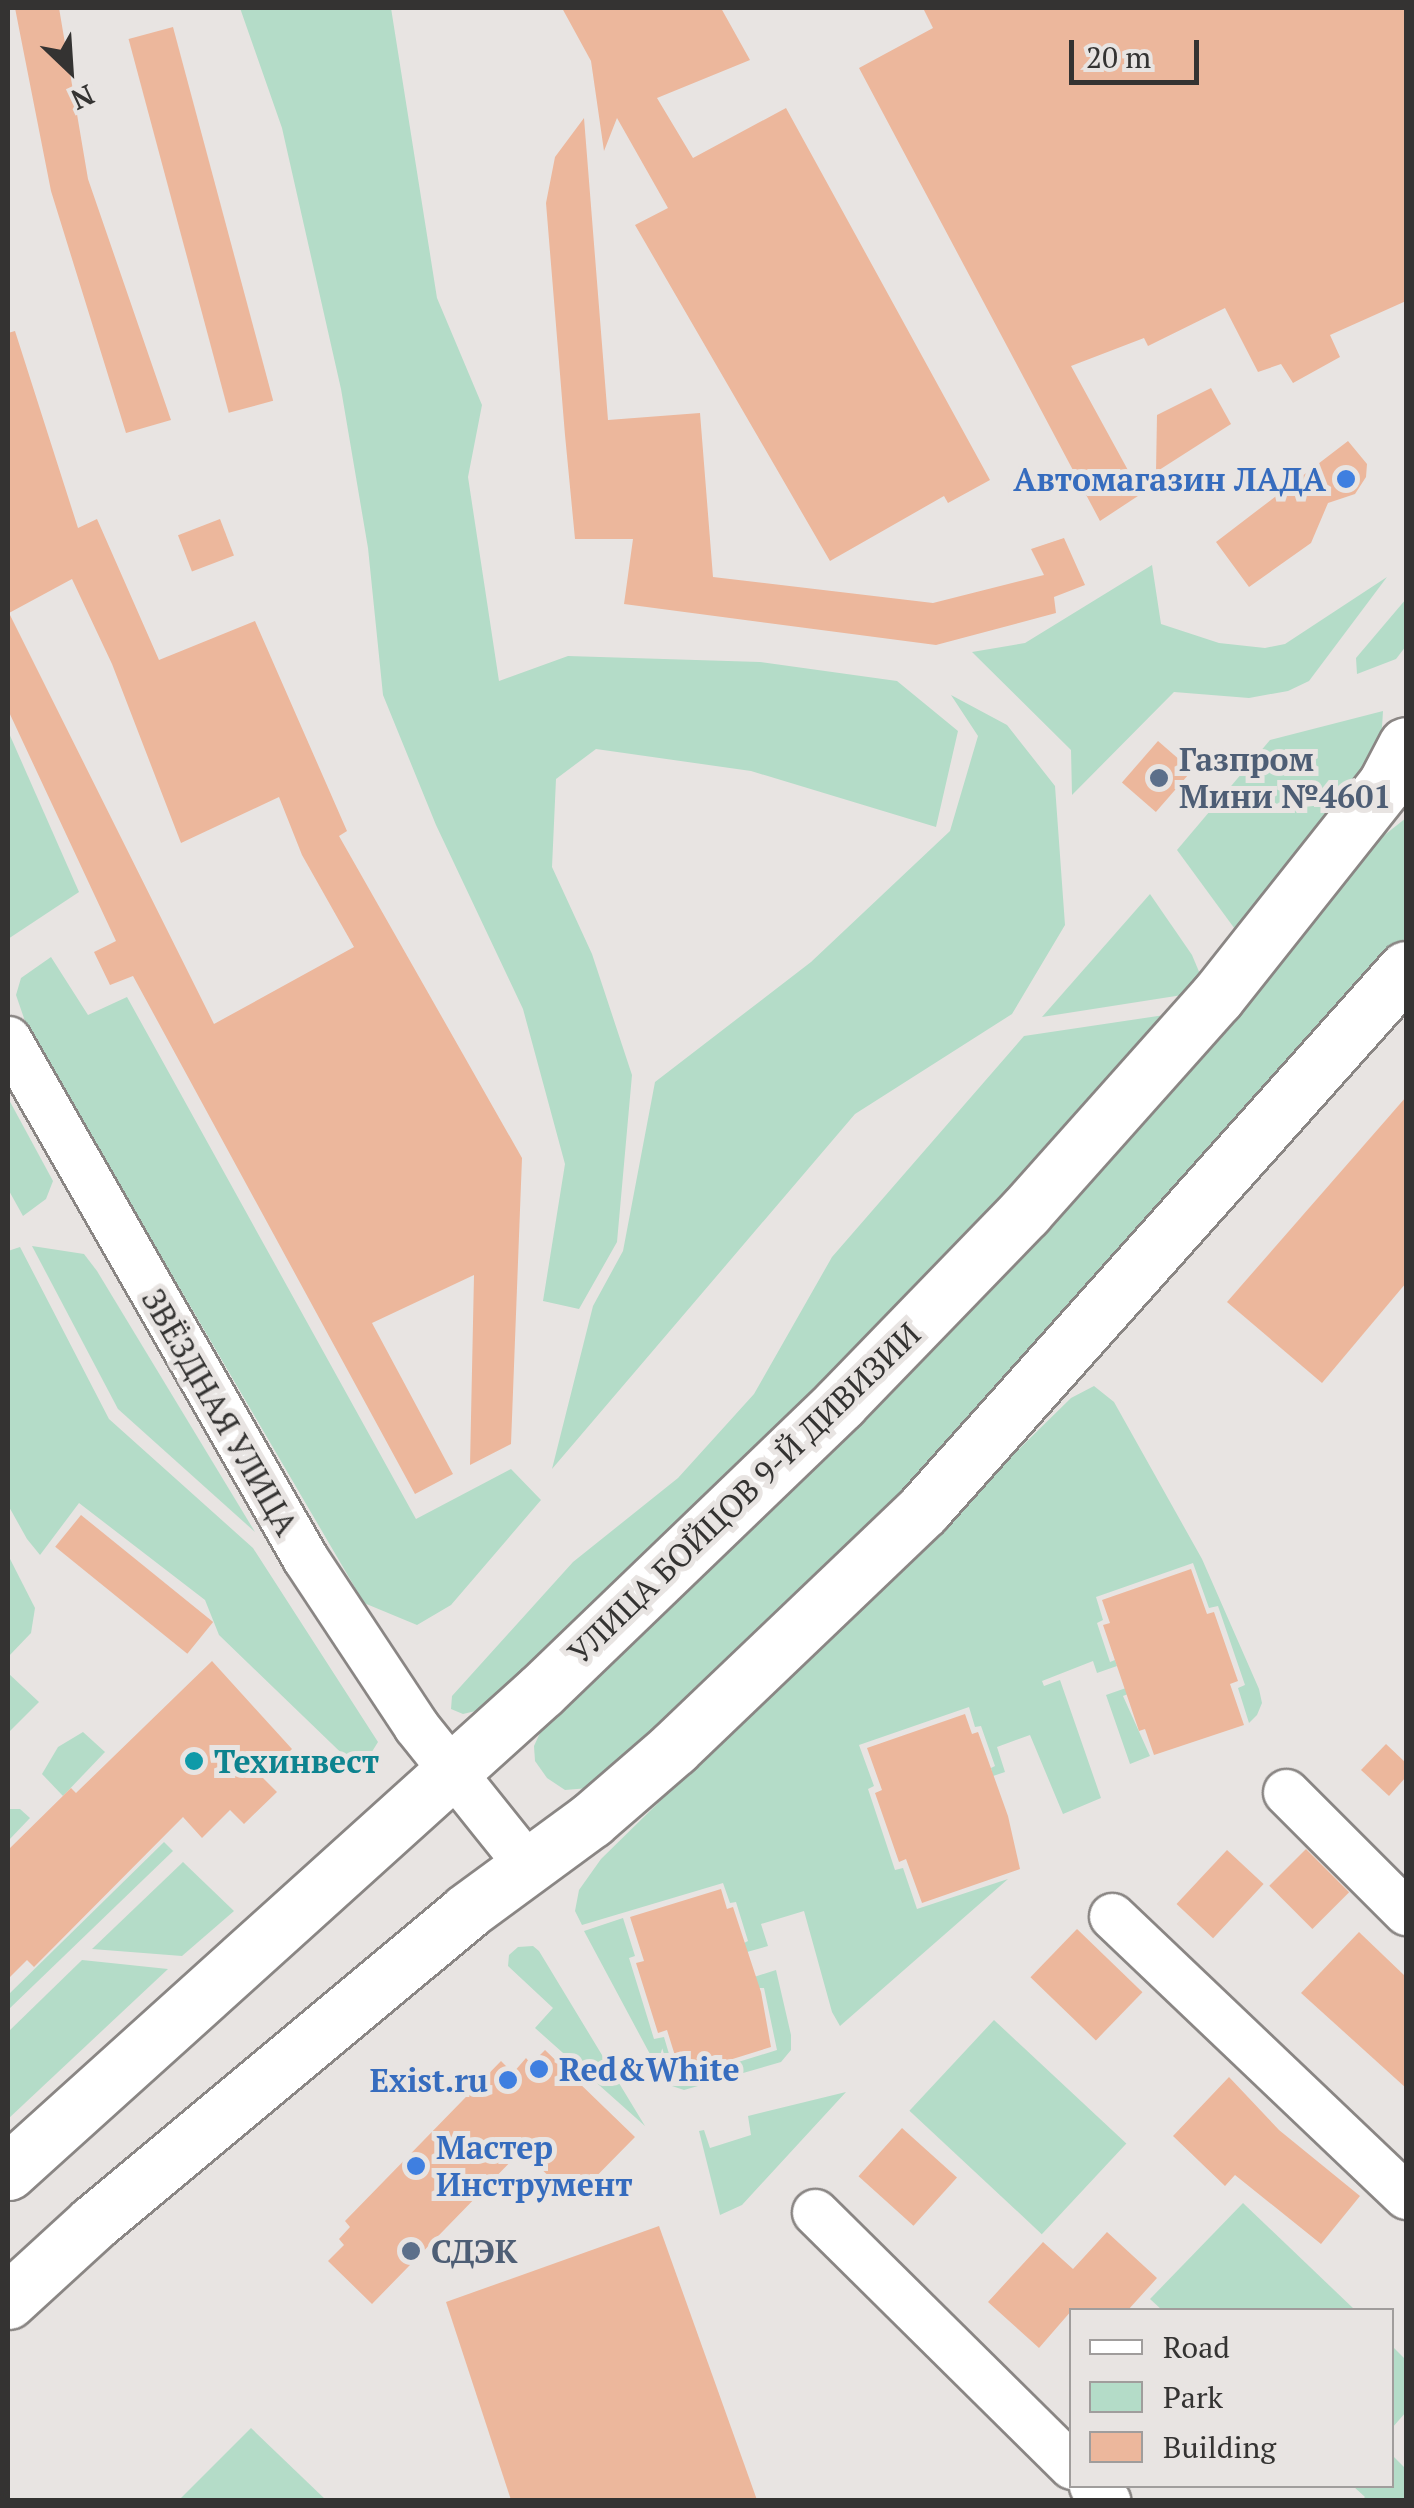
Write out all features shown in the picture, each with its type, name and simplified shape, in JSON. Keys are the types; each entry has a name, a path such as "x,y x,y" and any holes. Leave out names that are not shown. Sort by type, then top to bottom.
{"main road":[{"name":"УЛИЦА БОЙЦОВ 9-Й ДИВИЗИИ","path":"8,2172 454,1771 840,1403 1025,1212 1236,974 1385,785 1406,745"},
{"path":"8,2302 93,2222 467,1911 641,1778 923,1510 1406,969"}],"street":[{"name":"ЗВЁЗДНАЯ УЛИЦА","path":"8,1039 305,1558 416,1726 529,1866"},
{"path":"1286,1792 1406,1912"},
{"path":"1112,1916 1406,2196"},
{"path":"814,2212 1069,2463"}],"green space":[{"path":"240,8 391,8 437,298 482,405 468,477 499,681 568,656 760,662 897,681 958,731 936,827 751,771 596,749 556,779 552,867 592,954 632,1075 617,1242 579,1309 543,1301 565,1164 523,1009 436,825 383,695 368,548 341,389 282,128"},
{"path":"1152,565 1161,624 1219,643 1265,648 1285,644 1387,577 1309,681 1288,691 1249,698 1174,692 1072,795 1071,750 972,652 1025,643"},
{"path":"1406,599 1406,646 1396,659 1357,674 1356,658"},
{"path":"951,695 1007,725 1055,786 1065,925 1012,1014 855,1114 552,1469 593,1306 623,1251 655,1082 811,962 950,831 978,736"},
{"path":"1383,711 1381,743 1332,819 1240,936 1177,850 1270,740"},
{"path":"8,731 79,892 8,939"},
{"path":"1406,818 1406,937 1156,1220 905,1495 611,1775 589,1788 565,1790 547,1778 535,1761 534,1746 544,1724 1363,852"},
{"path":"1150,894 1192,955 1200,974 1195,993 1042,1017"},
{"path":"51,957 88,1015 127,997 416,1519 511,1469 541,1500 451,1605 417,1625 364,1603 27,1027 16,995 21,978"},
{"path":"1178,1013 911,1300 484,1709 463,1714 451,1709 452,1696 573,1562 678,1478 754,1394 832,1257 1024,1036"},
{"path":"8,1098 53,1181 46,1199 23,1216 8,1189"},
{"path":"32,1246 84,1254 255,1532 118,1409"},
{"path":"20,1247 109,1419 253,1548 378,1742 360,1771 219,1635 205,1600 79,1503 40,1555 27,1539 8,1505 8,1251"},
{"path":"1094,1386 1114,1402 1202,1559 1259,1689 1262,1703 1257,1715 1249,1723 1238,1688 1245,1685 1218,1606 1209,1608 1193,1563 1096,1597 1103,1620 1097,1623 1110,1662 1115,1660 1117,1666 1097,1673 1093,1661 1042,1681 1044,1686 1060,1680 1101,1798 1063,1814 1030,1735 997,1747 1005,1772 993,1776 991,1768 995,1766 981,1726 975,1727 969,1707 859,1745 874,1786 868,1789 895,1870 903,1868 917,1909 1008,1879 840,2026 832,2012 804,1911 761,1924 768,1946 747,1952 744,1943 748,1941 736,1902 730,1903 723,1883 582,1925 575,1911 579,1890 601,1859 1071,1398"},
{"path":"8,1555 35,1608 31,1633 8,1657"},
{"path":"8,1673 39,1702 8,1733"},
{"path":"1126,1688 1128,1694 1123,1696 1150,1756 1130,1764 1106,1695"},
{"path":"83,1732 105,1752 63,1796 42,1774 58,1747"},
{"path":"8,1809 20,1809 30,1818 8,1841"},
{"path":"164,1842 173,1851 8,2010 8,1995"},
{"path":"183,1862 234,1911 182,1956 92,1949"},
{"path":"623,1918 635,1956 629,1958 654,2039 664,2037 677,2081 777,2050 764,1988 758,1988 754,1977 776,1970 791,2035 791,2050 781,2062 684,2090 666,2084 584,1931"},
{"path":"533,1946 645,2126 535,2028 553,2008 508,1966 509,1955 518,1947"},
{"path":"82,1960 168,1969 8,2119 8,2032"},
{"path":"994,2020 1126,2143 1042,2234 909,2111"},
{"path":"846,2092 742,2205 720,2215 699,2131 704,2130 710,2148 751,2135 748,2116"},
{"path":"1243,2203 1353,2308 1160,2308 1150,2299"},
{"path":"1394,2348 1406,2360 1406,2412 1394,2426"},
{"path":"251,2428 326,2500 179,2500"},
{"path":"1394,2457 1406,2469 1406,2500 1362,2500 1365,2497 1355,2488 1394,2488"}],"building":[{"path":"15,8 59,8 88,179 171,420 126,433 51,191"},
{"path":"562,8 721,8 750,60 657,98 693,158 786,108 990,480 948,503 944,496 830,561 635,225 668,208 617,118 604,151 591,61"},
{"path":"923,8 1406,8 1406,301 1330,335 1340,357 1293,383 1281,364 1258,372 1225,308 1148,346 1144,338 1071,366 1141,494 1100,521 859,68 933,28"},
{"path":"173,27 273,401 229,413 129,39"},
{"path":"584,118 608,420 700,413 713,577 933,603 1044,575 1031,549 1064,538 1085,585 1054,597 1056,613 936,645 624,604 633,539 575,539 565,435 546,203 555,157"},
{"path":"15,331 78,528 97,519 159,660 255,621 347,831 339,836 522,1158 511,1444 470,1465 474,1275 372,1323 453,1474 415,1494 133,976 110,985 94,952 116,941 8,710 8,333","holes":["72,579 112,664 181,843 279,797 302,855 354,947 214,1024 9,613"]},
{"path":"1211,388 1231,424 1156,472 1157,415"},
{"path":"1348,441 1367,464 1366,477 1355,494 1328,503 1311,543 1249,587 1216,542"},
{"path":"220,519 234,555 192,572 178,535"},
{"path":"1158,741 1192,771 1156,812 1122,783"},
{"path":"1406,1097 1406,1283 1322,1383 1227,1302"},
{"path":"81,1515 213,1622 187,1654 55,1547"},
{"path":"1191,1569 1207,1614 1214,1612 1238,1681 1230,1684 1244,1725 1154,1755 1145,1729 1139,1731 1103,1625 1110,1623 1102,1600"},
{"path":"212,1661 292,1749 263,1778 277,1792 244,1824 230,1810 202,1838 183,1817 34,1967 27,1960 8,1979 8,1850 71,1788 76,1793"},
{"path":"965,1714 972,1734 978,1732 1008,1816 1020,1869 922,1903 906,1859 899,1862 875,1793 882,1790 867,1748"},
{"path":"1386,1744 1406,1763 1406,1777 1389,1796 1361,1770"},
{"path":"1306,1849 1349,1892 1312,1929 1269,1886"},
{"path":"1227,1850 1264,1884 1213,1938 1177,1904"},
{"path":"721,1889 727,1909 733,1907 761,1992 771,2047 681,2075 667,2030 658,2033 636,1963 644,1961 630,1917"},
{"path":"1077,1929 1142,1992 1096,2040 1030,1977"},
{"path":"1359,1932 1406,1977 1406,2088 1301,1993"},
{"path":"545,2050 635,2137 573,2200 522,2150 372,2304 328,2261 344,2245 339,2239 350,2227 345,2221 501,2061 513,2073 526,2058 531,2064"},
{"path":"1229,2077 1279,2130 1360,2196 1321,2244 1235,2175 1225,2186 1173,2136"},
{"path":"902,2128 957,2178 913,2226 859,2176"},
{"path":"659,2226 757,2500 511,2500 446,2302"},
{"path":"1107,2232 1157,2278 1130,2308 1069,2308 1069,2313 1039,2348 988,2302 1043,2242 1073,2269"}],"place":[{"name":"Автомагазин ЛАДА","path":"1346,479"},
{"name":"Газпром Мини №4601","path":"1159,778"},
{"name":"Техинвест","path":"194,1761"},
{"name":"Red&White","path":"539,2069"},
{"name":"Exist.ru","path":"508,2080"},
{"name":"Мастер Инструмент","path":"416,2166"},
{"name":"СДЭК","path":"411,2251"}]}
